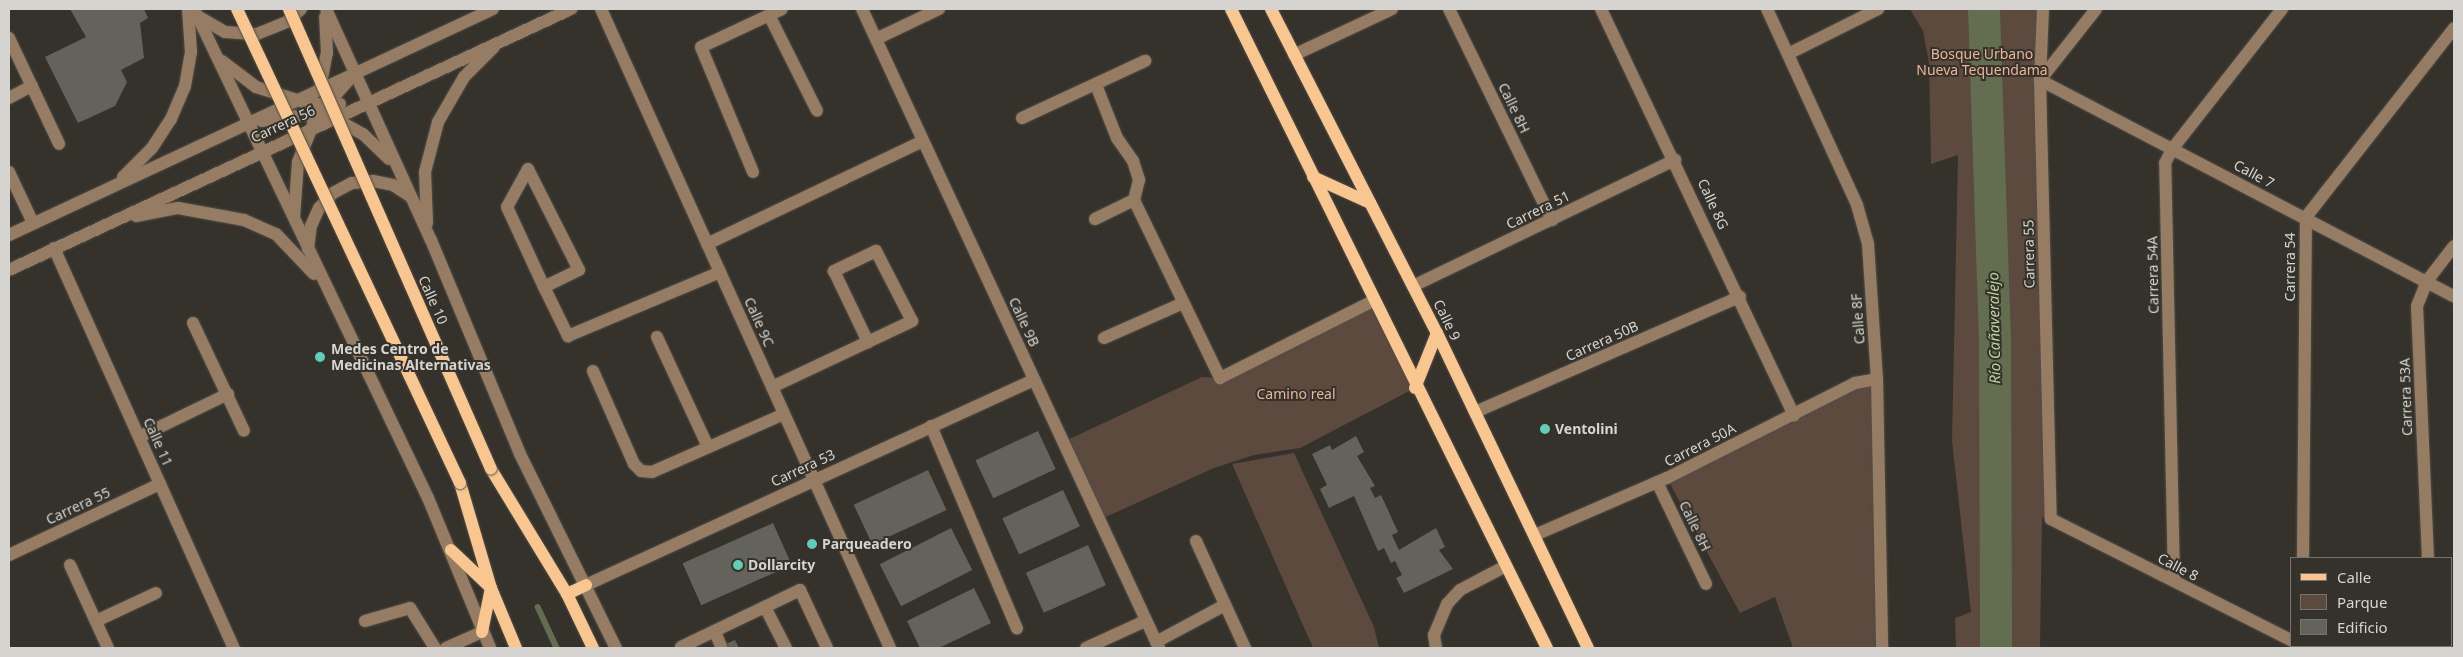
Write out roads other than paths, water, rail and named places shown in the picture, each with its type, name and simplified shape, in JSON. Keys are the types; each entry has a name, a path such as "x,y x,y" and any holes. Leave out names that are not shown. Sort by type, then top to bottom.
{"main road":[{"path":"237,9 460,483 491,588 516,648"},
{"name":"Calle 10","path":"289,9 491,469 567,594 593,648"},
{"path":"1231,9 1415,388 1545,646"},
{"name":"Calle 9","path":"1271,9 1437,333 1588,648"},
{"path":"1313,177 1370,203"},
{"path":"1415,388 1437,333"},
{"path":"451,550 491,588"},
{"path":"567,594 586,585"},
{"path":"482,632 491,588"}],"street":[{"path":"193,11 210,25 241,36 273,30 300,9"},
{"path":"294,221 298,162 320,90 327,53 325,9"},
{"name":"Calle 10","path":"325,9 431,240 520,454 616,648"},
{"name":"Carrera 56","path":"9,235 493,9"},
{"name":"Carrera 56","path":"9,270 260,151 313,114 332,117 571,9"},
{"name":"Calle 9C","path":"601,9 772,387 812,480 890,648"},
{"path":"753,172 701,46 782,9"},
{"name":"Calle 9B","path":"862,9 1157,645"},
{"path":"876,39 939,9"},
{"path":"1294,55 1392,9"},
{"name":"Calle 8H","path":"1449,9 1552,220"},
{"name":"Calle 8G","path":"1601,9 1675,160 1794,415"},
{"name":"Calle 8F","path":"1767,9 1857,206 1868,244 1877,379 1882,648"},
{"path":"1788,54 1878,9"},
{"name":"Carrera 55","path":"2043,9 2040,80 2051,519"},
{"path":"2040,80 2096,9"},
{"name":"Carrera 54A","path":"2174,581 2165,163 2173,148 2282,9"},
{"path":"193,11 451,550 482,632 490,648"},
{"path":"99,193 128,173 152,148 171,119 185,86 191,52 193,11"},
{"path":"769,15 817,111"},
{"name":"Carrera 54","path":"2303,557 2306,218 2454,28"},
{"path":"431,240 424,189 428,155 438,122 470,70 517,32"},
{"path":"9,38 59,144"},
{"path":"214,53 256,87 297,100 313,114"},
{"path":"1022,118 1145,61"},
{"path":"313,114 355,74"},
{"name":"Calle 7","path":"2040,80 2454,296"},
{"path":"1096,85 1117,138 1137,173 1134,200 1220,378 1373,301"},
{"path":"9,98 32,86"},
{"path":"247,123 313,114 367,100"},
{"path":"332,117 363,134 398,171"},
{"path":"707,244 923,141"},
{"name":"Carrera 51","path":"1413,286 1675,160"},
{"path":"544,287 579,270 528,169 507,207 544,287 568,336 720,272"},
{"path":"9,172 33,224"},
{"path":"308,249 311,226 319,208 334,193 352,183 373,181 393,185 410,196"},
{"path":"1095,219 1134,200"},
{"path":"91,231 145,213 178,208 244,220 276,234 326,289"},
{"name":"Carrera 53A","path":"2428,557 2417,306 2427,281 2454,246"},
{"name":"Calle 11","path":"54,248 234,648"},
{"path":"772,387 868,342 912,321 876,251 834,271 868,342"},
{"name":"Carrera 50B","path":"1475,412 1740,297"},
{"path":"1104,338 1184,303"},
{"path":"193,323 244,431"},
{"path":"656,337 708,447"},
{"path":"593,370 634,464 642,471 652,472 784,414"},
{"name":"Carrera 50A","path":"1535,535 1658,482 1855,383 1877,379"},
{"name":"Carrera 53","path":"586,585 1034,380"},
{"path":"139,437 228,394"},
{"path":"931,426 1017,629"},
{"name":"Calle 8H","path":"1658,482 1706,584"},
{"name":"Carrera 55","path":"9,555 160,484"},
{"name":"Calle 8","path":"2051,519 2290,640"},
{"path":"1196,541 1245,648"},
{"path":"70,565 108,648"},
{"path":"1436,648 1434,635 1447,604 1460,590 1504,567"},
{"path":"681,647 800,590 827,648"},
{"path":"96,621 156,593"},
{"path":"1157,645 1225,605"},
{"path":"765,607 786,648"},
{"path":"365,621 410,608 435,648"},
{"path":"1086,648 1145,621"},
{"path":"446,648 482,632"},
{"path":"715,632 721,646"}],"waterway":[{"name":"Río Cañaveralejo","path":"1984,9 1995,339 1996,648"},
{"path":"538,607 557,648"}],"place":[{"name":"Medes Centro de Medicinas Alternativas","path":"320,357"},
{"name":"Ventolini","path":"1545,429"},
{"name":"Parqueadero","path":"812,544"},
{"name":"Dollarcity","path":"738,565"}],"park label":[{"name":"Bosque Urbano Nueva Tequendama","path":"1982,62"},
{"name":"Camino real","path":"1296,394"}]}
